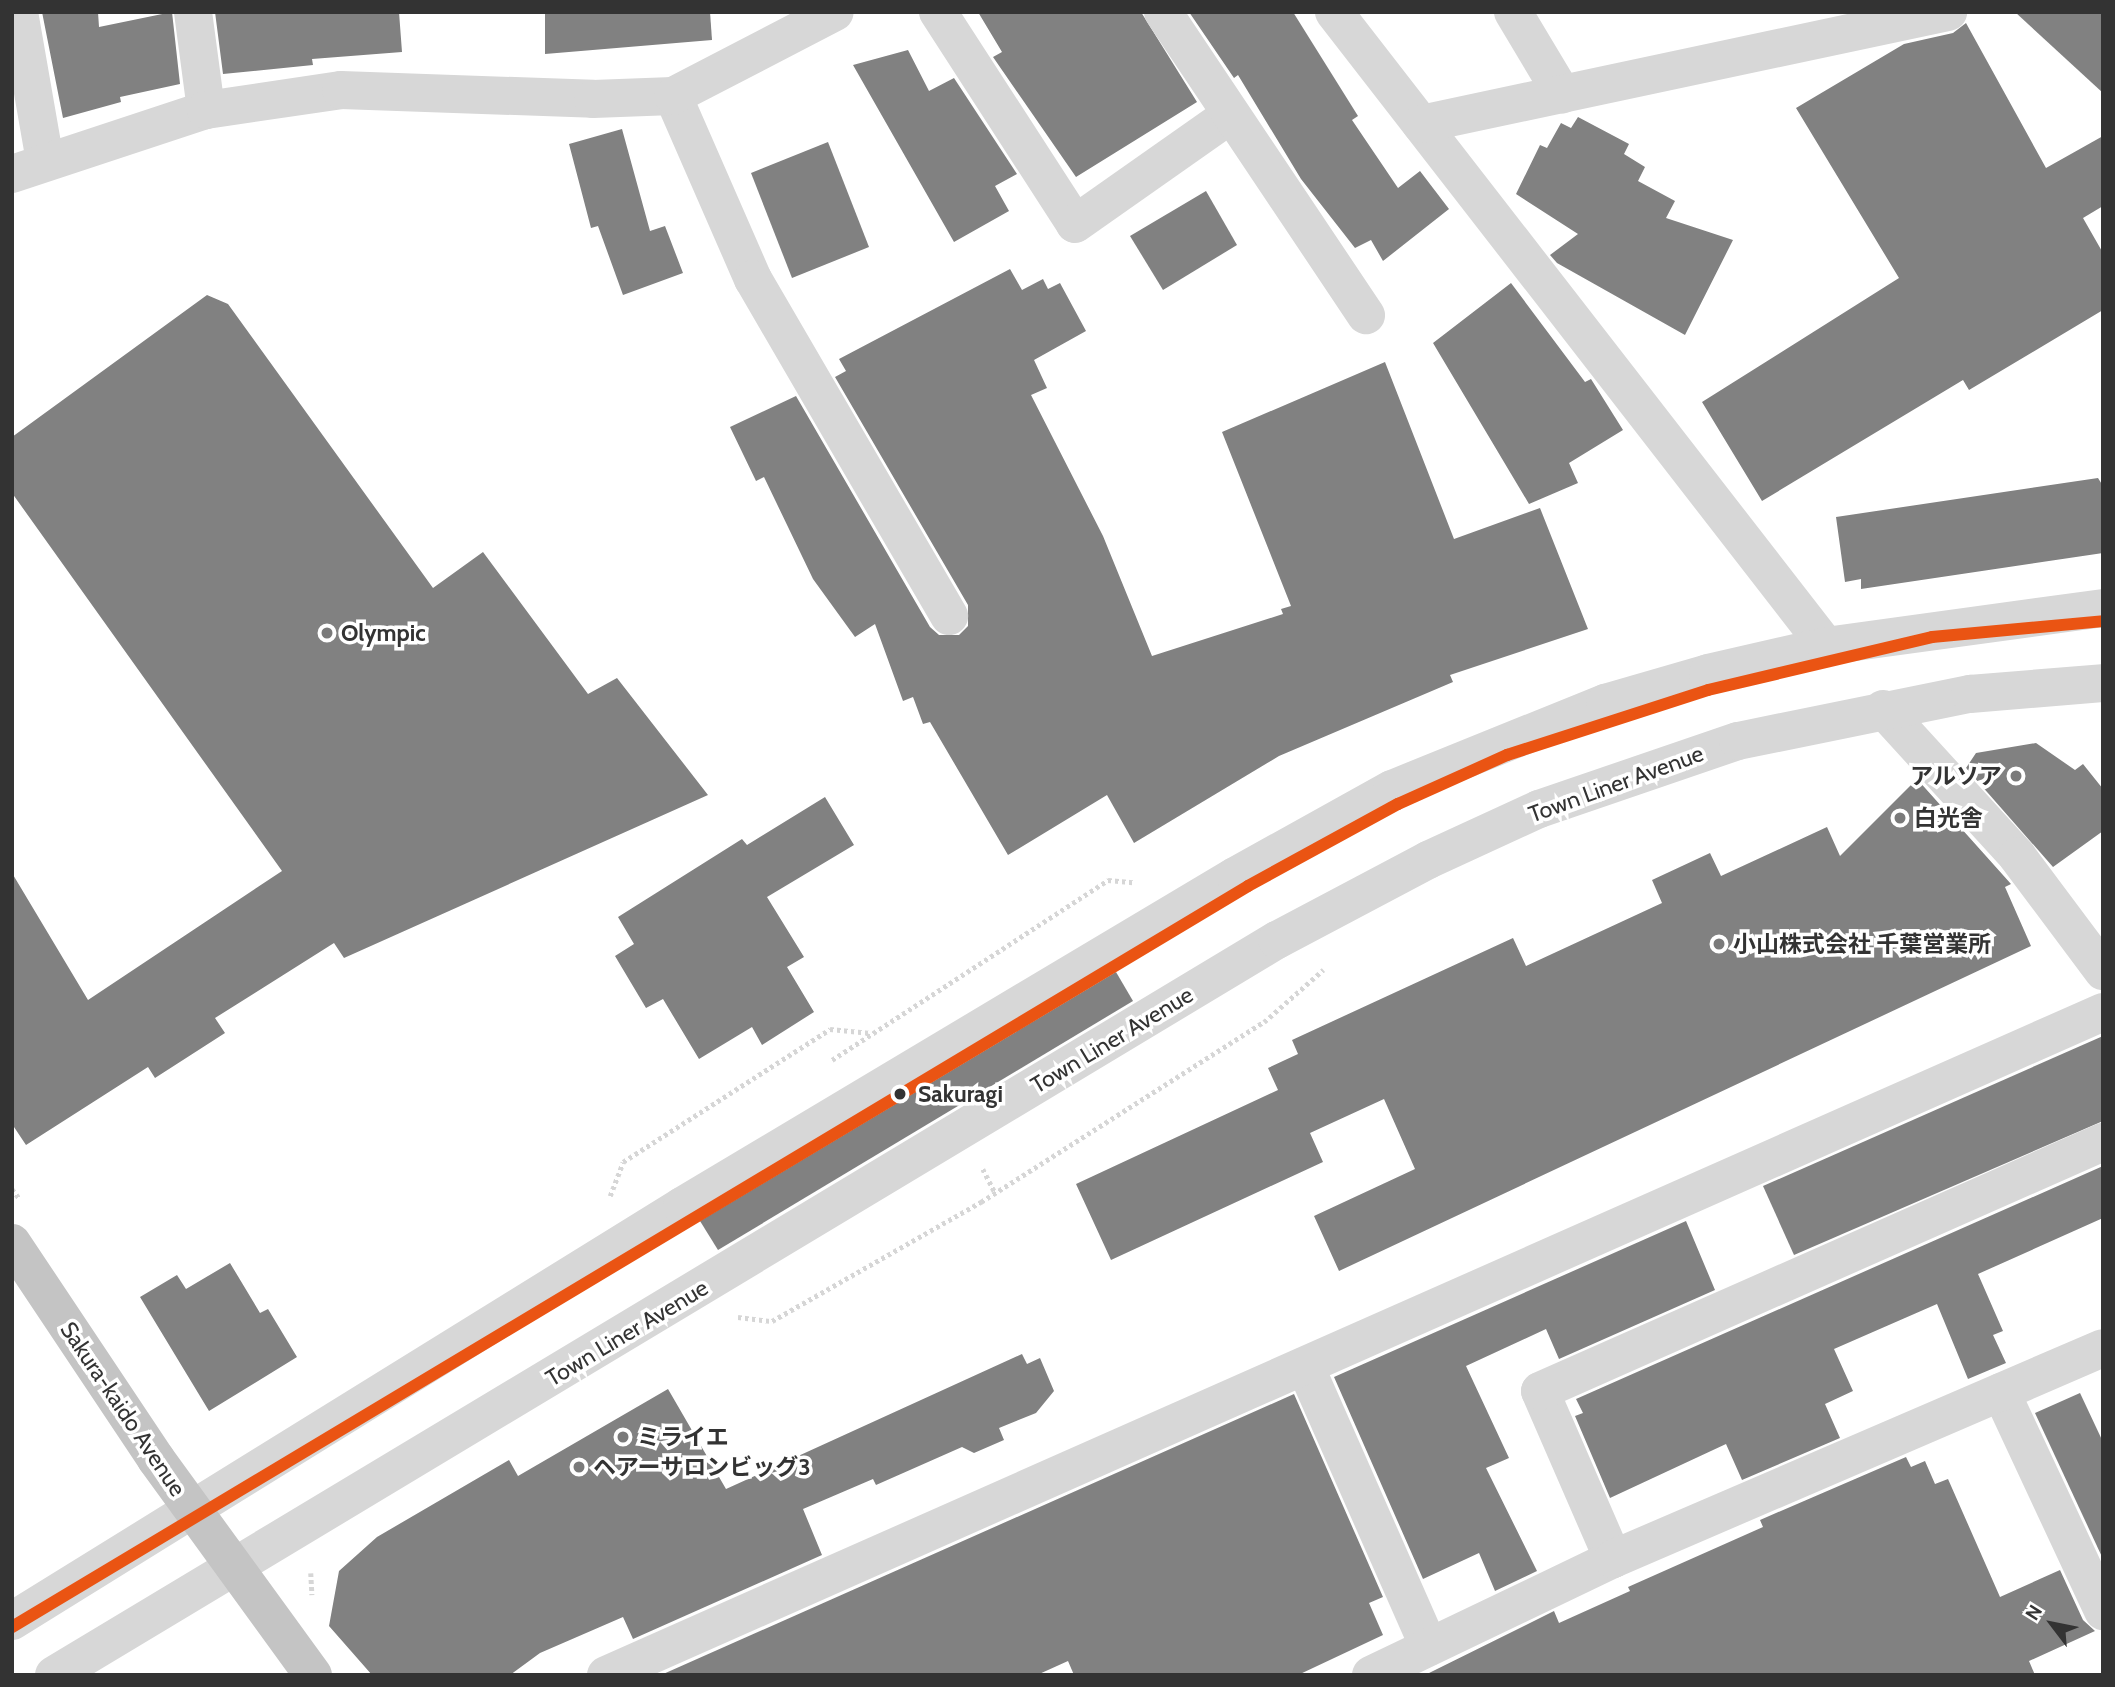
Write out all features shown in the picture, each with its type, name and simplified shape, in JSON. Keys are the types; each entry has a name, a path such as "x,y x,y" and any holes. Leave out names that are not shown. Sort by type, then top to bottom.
{"highway":[{"name":"Sakura-kaido Avenue","path":"12,1243 194,1513 313,1675"}],"street":[{"path":"19,12 29,167 205,110 341,90 593,99 673,96 835,12"},
{"path":"193,12 205,110"},
{"path":"938,12 1075,224 1230,115"},
{"path":"1163,12 1366,315"},
{"path":"1334,12 1826,646"},
{"path":"1513,12 1562,94"},
{"path":"1421,124 1948,12"},
{"path":"673,96 753,279 949,616"},
{"path":"12,1621 194,1513 682,1206 1235,876 1392,789 1605,703 1826,646 2103,608"},
{"name":"Town Liner Avenue","path":"54,1675 1277,940 1428,860 1539,809 1639,772 1738,741 1883,709 1970,694 2103,682"},
{"path":"1883,709 2017,856 2103,971"},
{"path":"606,1675 2103,1012"},
{"path":"1614,1559 1540,1391 2103,1142"},
{"path":"1371,1675 1614,1559 2103,1348"},
{"path":"1305,1366 1429,1647"},
{"path":"2001,1392 2103,1611"}],"path":[{"path":"724,1316 772,1321 981,1202 1264,1022 1332,962"},
{"path":"606,1207 622,1162 830,1029 872,1033"},
{"path":"12,1189 20,1200"},
{"path":"311,1567 313,1603"}],"building":[{"path":"42,12 98,12 99,27 172,12 180,84 120,97 121,102 63,118"},
{"path":"215,12 399,12 402,52 312,59 313,65 223,74"},
{"path":"545,12 710,12 712,40 545,54"},
{"path":"978,12 1141,12 1197,102 1076,177 993,57 1002,52"},
{"path":"1189,12 1293,12 1358,116 1352,120 1398,188 1420,171 1449,209 1383,261 1371,240 1355,248 1301,179 1238,75 1234,78"},
{"path":"2015,12 2103,12 2103,93"},
{"path":"1966,23 2046,168 2103,136 2103,206 2083,218 2103,253 2103,310 1969,390 1963,380 1762,501 1702,402 1899,278 1796,108 1904,44 1953,33"},
{"path":"908,50 929,91 954,78 1017,174 995,186 1009,211 954,242 853,65"},
{"path":"1578,117 1629,144 1624,154 1645,167 1638,181 1675,201 1666,218 1733,240 1685,335 1557,263 1550,255 1578,234 1516,194 1540,145 1547,148 1561,123 1571,128"},
{"path":"622,129 650,231 665,226 683,273 623,295 598,226 591,228 569,144"},
{"path":"828,142 869,247 792,278 751,173"},
{"path":"1206,191 1237,245 1163,290 1130,236"},
{"path":"1010,269 1022,290 1043,279 1048,289 1060,283 1086,331 1034,360 1047,388 1031,395 1103,536 1152,656 1283,614 1281,609 1291,606 1222,432 1385,362 1454,539 1540,508 1588,629 1450,675 1453,682 1279,756 1134,843 1107,795 1008,855 930,722 923,724 913,697 903,701 875,624 855,637 813,579 764,477 756,481 730,427 796,396 930,627 939,635 959,635 968,626 968,605 835,377 846,371 839,359"},
{"path":"1511,283 1585,382 1591,379 1623,430 1569,463 1578,483 1529,504 1433,343"},
{"name":"Olympic","path":"207,295 228,304 433,588 483,552 588,694 617,678 708,795 344,958 334,943 215,1018 225,1033 155,1078 148,1067 26,1145 12,1124 12,873 88,1000 282,871 12,493 12,437"},
{"path":"2098,478 2103,486 2103,553 1861,589 1861,579 1845,582 1836,517"},
{"path":"2036,743 2075,770 2083,764 2103,789 2103,831 2053,867 1966,768 1976,753"},
{"path":"1917,779 2011,884 2005,887 2031,946 1339,1271 1314,1216 1415,1169 1384,1099 1310,1133 1323,1162 1111,1260 1076,1184 1278,1090 1268,1068 1298,1054 1292,1040 1513,938 1526,966 1662,903 1652,880 1710,853 1721,876 1827,827 1840,856"},
{"path":"825,797 854,845 767,897 804,957 787,967 814,1012 762,1045 752,1027 699,1059 663,999 646,1008 615,956 634,944 618,917 742,839 747,845"},
{"path":"1116,972 1133,1001 718,1250 700,1221"},
{"path":"2103,1036 2103,1121 1794,1255 1763,1186"},
{"path":"2103,1166 2103,1218 1978,1274 2003,1331 1993,1335 2006,1363 1968,1379 1937,1304 1834,1349 1853,1391 1825,1404 1840,1438 1742,1480 1726,1444 1610,1498 1575,1416 1583,1413 1576,1399"},
{"path":"1686,1221 1715,1290 1559,1359 1546,1329 1466,1366 1509,1458 1486,1468 1537,1571 1495,1591 1479,1553 1423,1579 1334,1377"},
{"path":"230,1263 260,1313 268,1309 297,1357 209,1411 140,1297 177,1275 186,1289"},
{"path":"1022,1354 1027,1364 1040,1358 1054,1391 1036,1413 999,1428 1004,1440 974,1453 962,1447 876,1485 873,1479 803,1509 822,1555 633,1639 623,1617 540,1653 510,1675 372,1675 329,1626 339,1571 377,1537 509,1460 518,1476 668,1389 726,1489"},
{"path":"2080,1393 2103,1442 2103,1559 2035,1413"},
{"path":"1294,1394 1383,1597 1369,1603 1383,1635 1298,1675 1074,1675 1068,1661 1037,1675 661,1675"},
{"path":"1906,1457 1911,1467 1925,1461 1935,1484 1948,1479 2000,1597 2060,1570 2083,1620 2095,1631 2029,1661 2035,1675 1425,1675 1554,1611 1559,1623 1630,1591 1628,1587 1763,1527 1760,1520"}],"transit line":[{"path":"12,1627 1248,886 1398,804 1507,755 1708,690 1932,637 2103,621"}],"place":[{"name":"Olympic","path":"327,633"},
{"name":"アルソア","path":"2016,776"},
{"name":"白光舎","path":"1900,818"},
{"name":"小山株式会社 千葉営業所","path":"1719,944"},
{"name":"Sakuragi","path":"900,1094"},
{"name":"ミライエ","path":"623,1437"},
{"name":"ヘアーサロンビッグ3","path":"579,1467"}]}
